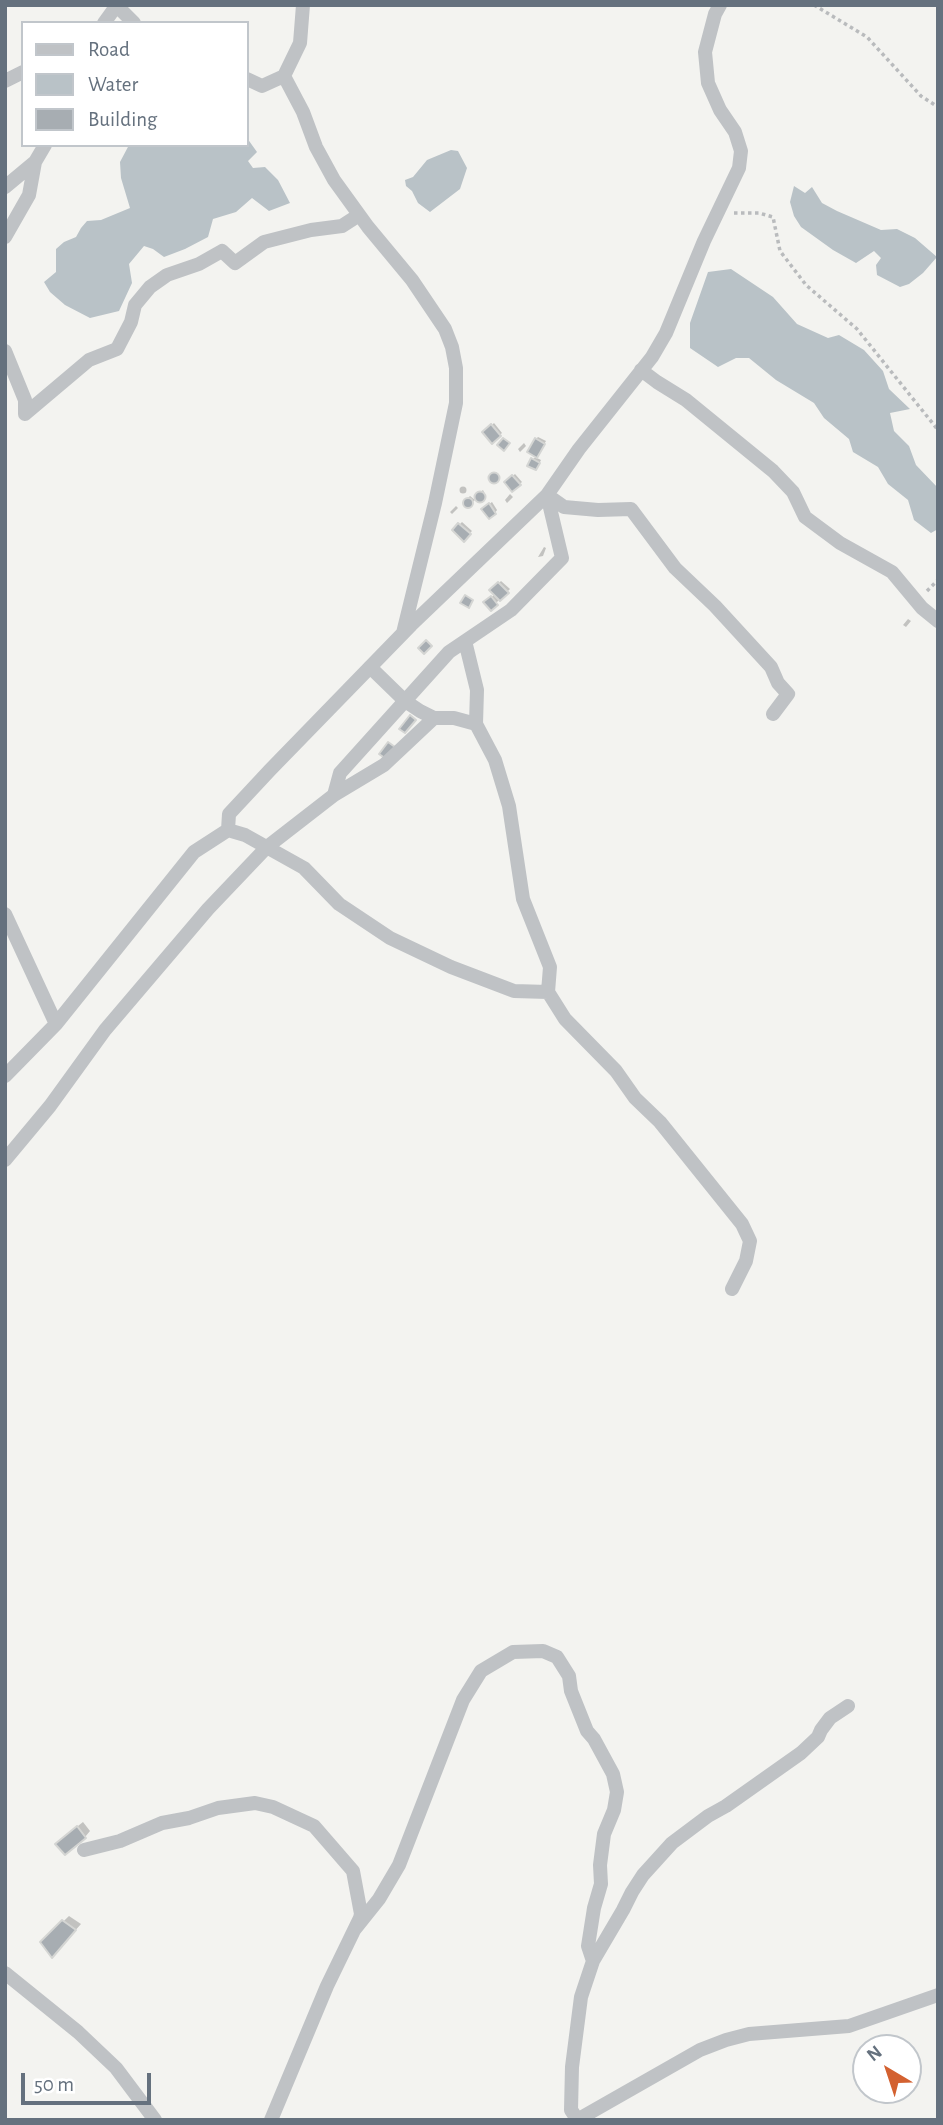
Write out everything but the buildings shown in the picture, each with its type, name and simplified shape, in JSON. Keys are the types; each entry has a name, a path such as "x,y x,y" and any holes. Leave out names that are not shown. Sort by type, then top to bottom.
{"street":[{"path":"105,21 117,5 132,21"},
{"path":"248,79 262,86 284,76 300,43 303,5"},
{"path":"228,830 229,814 403,633 547,495 666,333 739,168 741,151 735,132 720,110 708,83 705,52 720,5"},
{"path":"5,82 21,73"},
{"path":"284,76 334,180 412,280 445,329 452,347 456,368 456,403 403,633"},
{"path":"5,187 34,162 44,147"},
{"path":"5,237 29,195 34,162"},
{"path":"5,351 25,400 25,414 89,360 117,349 131,323 135,305 150,287 167,275 199,264 222,251 235,263 264,242 311,230 342,226 359,215"},
{"path":"641,370 656,383 686,400 773,471 793,492 806,517 840,544 892,572 922,608 938,621"},
{"path":"334,795 340,773 449,652 511,610 562,558 547,495"},
{"path":"547,495 564,507 631,509 675,568 715,606 771,667 778,683 788,694 773,714"},
{"path":"466,641 477,690 476,724 495,760 509,806 523,899 550,967 548,992 565,1019 608,1062 635,1098 660,1122 742,1224 750,1241 746,1261 732,1289"},
{"path":"370,667 405,701 434,718 454,718 476,724"},
{"path":"5,1160 50,1106 105,1031 167,957 267,847 334,795 384,765 434,718"},
{"path":"5,1076 56,1024 194,852 228,830 245,835 304,868 339,904 390,938 451,967 514,991 548,992"},
{"path":"5,914 56,1024"},
{"path":"355,1928 379,1899 399,1865 463,1700 481,1671 513,1652 543,1651 556,1657 569,1675 571,1690 587,1731 610,1768 617,1792 614,1810 604,1833 601,1884 588,1946 593,1961"},
{"path":"848,1706 830,1718 818,1737 801,1753 680,1837 657,1858 632,1892 593,1961 581,1997 572,2067 571,2110 577,2119 700,2050 726,2040 749,2034 849,2026 938,1995"},
{"path":"84,1850 120,1841 150,1826 246,1803 273,1807 314,1826 353,1871 361,1914 327,1986 271,2120"},
{"path":"5,1973 78,2032 116,2068 155,2120"}],"path":[{"path":"814,5 867,37 921,96 938,107"},
{"path":"712,224 725,213 759,213 773,217 780,251 806,285 857,329 938,430"}],"water":[{"path":"248,139 257,152 248,161 253,168 265,167 278,180 290,203 269,211 252,198 236,212 213,219 208,237 164,257 144,246 129,264 132,283 119,311 90,318 65,305 50,292 44,282 56,272 56,249 76,237 87,221 101,220 130,208 121,178 120,162 128,147 248,147"},
{"path":"451,150 458,151 467,168 460,189 430,212 418,203 405,180 413,177 427,160"},
{"path":"794,186 805,193 812,187 822,203 881,230 897,229 915,238 937,257 923,273 909,284 900,287 877,275 876,265 881,258 874,251 856,263 801,227 790,202"},
{"path":"731,269 773,297 797,324 828,338 839,335 864,350 883,371 889,389 910,409 890,413 894,431 909,446 916,465 938,488 938,529 931,533 914,520 908,500 888,484 878,467 853,452 849,439 824,418 814,403 776,380 749,358 736,358 718,367 690,348 690,323 708,272"}]}
